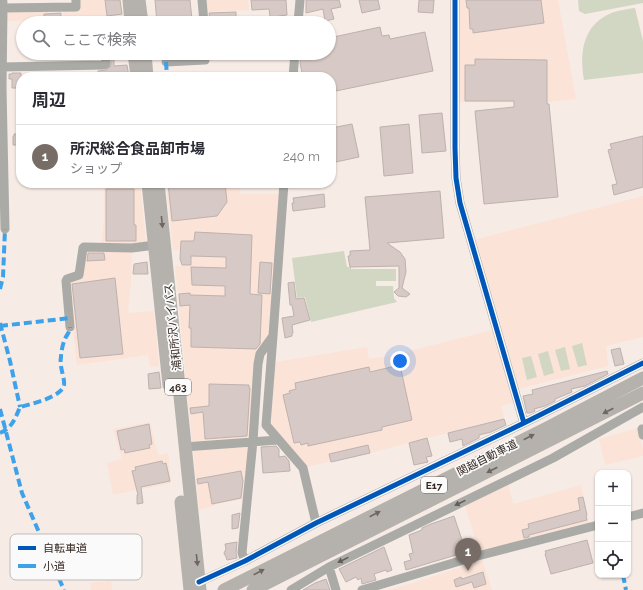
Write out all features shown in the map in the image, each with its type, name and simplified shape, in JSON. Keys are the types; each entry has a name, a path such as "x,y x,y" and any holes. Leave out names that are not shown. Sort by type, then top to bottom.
{"highway":[{"path":"129,0 130,16"},
{"path":"139,0 141,16"},
{"path":"135,60 136,72"},
{"path":"146,60 147,72"},
{"name":"浦和所沢バイパス","path":"149,188 192,588"},
{"name":"浦和所沢バイパス","path":"158,188 184,447 192,588"},
{"name":"関越自動車道","path":"224,590 643,378"},
{"name":"関越自動車道","path":"253,590 643,394"},
{"path":"265,590 328,552"}],"street":[{"path":"5,229 1,88 2,3 76,7 76,0"},
{"path":"202,0 203,16"},
{"path":"299,16 300,0"},
{"path":"455,0 456,178 460,203 524,423"},
{"path":"2,67 104,65 106,64 106,60"},
{"path":"166,62 205,60"},
{"path":"293,72 294,60"},
{"path":"284,188 266,425 303,468 316,523"},
{"path":"70,327 66,281 67,279 79,275 83,248 132,248 155,245"},
{"path":"245,561 242,553 253,441 258,364 260,354 273,336"},
{"path":"192,588 316,523 524,423 643,363"},
{"path":"291,590 329,567 553,458 643,408"},
{"path":"184,447 278,440"},
{"path":"631,516 643,513"},
{"path":"362,590 470,558 595,526"},
{"path":"329,567 336,590"}],"shaded area":[{"path":"78,0 121,0 123,16 63,16 63,9"},
{"path":"204,0 248,0 249,10 205,12"},
{"path":"459,0 558,0 576,99 541,103 459,102"},
{"path":"6,10 49,10 50,16 16,16 16,21 5,21"},
{"path":"104,188 140,188 146,244 101,245 104,220"},
{"path":"167,188 240,188 240,194 281,194 271,335 259,352 249,439 213,443 192,442 175,266 191,266 192,251 173,250"},
{"path":"643,196 643,337 606,346 608,366 518,389 473,240"},
{"path":"84,250 132,251 128,313 154,311 159,366 150,367 148,355 77,365 68,282 73,280"},
{"path":"492,330 514,402 501,406 504,418 370,453 305,467 270,424 275,362 367,347 369,359 398,354"},
{"path":"150,422 158,455 168,453 171,483 113,495 107,463 122,459 113,429"},
{"path":"638,428 643,449 643,456 605,465 599,439"},
{"path":"250,446 246,499 226,502 199,510 193,450"},
{"path":"508,482 513,504 581,485 589,523 479,552 465,505"},
{"path":"482,560 492,590 388,590 419,581"},
{"path":"111,581 112,590 91,590 90,583"}],"green space":[{"path":"578,0 643,0 643,3 585,14 579,11"},
{"path":"635,8 643,41 643,73 584,80 582,60 583,50 590,31 596,23 604,17 616,11"},
{"path":"344,251 347,267 351,267 351,269 396,269 396,281 376,281 376,286 393,286 394,298 397,302 311,322 305,297 297,298 292,258"},
{"path":"582,343 587,365 578,367 572,346"},
{"path":"565,347 570,369 561,371 555,350"},
{"path":"548,351 554,373 544,376 538,354"},
{"path":"531,356 537,377 527,380 522,358"}],"building":[{"path":"105,0 120,0 122,14 107,16"},
{"path":"155,0 190,0 192,16 156,16"},
{"path":"251,0 286,0 287,15 270,16 269,9 252,10"},
{"path":"306,0 339,0 341,7 331,9 333,16 324,16 323,9 306,13"},
{"path":"359,0 378,0 380,9 362,13"},
{"path":"419,0 434,0 433,13 418,12"},
{"path":"466,0 541,0 544,23 473,33 473,29 470,29 469,8 467,8"},
{"path":"236,12 236,16 209,16 209,13"},
{"path":"61,13 61,16 44,16 44,14"},
{"path":"380,27 382,36 389,35 390,39 425,32 433,71 336,91 336,72 302,72 300,63 300,60 336,60 336,36"},
{"path":"475,59 547,60 547,104 549,104 558,197 484,204 475,111 514,107 514,101 465,101 465,65 475,65"},
{"path":"111,60 114,60 114,66 127,65 128,72 98,72 106,70 111,66"},
{"path":"16,73 16,88 12,88 12,79 9,79 9,74"},
{"path":"442,113 446,151 422,153 419,115"},
{"path":"352,124 359,157 336,162 336,127"},
{"path":"409,124 413,173 384,176 380,127"},
{"path":"14,134 16,134 16,145 13,145"},
{"path":"643,136 643,187 614,195 612,185 617,184 608,150 612,149 610,144"},
{"path":"169,188 226,188 227,202 217,216 172,221"},
{"path":"106,189 134,189 134,225 136,225 136,241 106,241"},
{"path":"440,191 444,238 387,243 400,252 405,259 406,272 402,288 410,294 406,297 398,296 394,292 399,288 399,266 350,267 348,256 350,256 350,251 370,250 365,197"},
{"path":"324,194 325,207 293,211 293,198"},
{"path":"195,232 252,235 250,294 262,295 260,344 256,349 191,347 191,328 189,328 190,305 180,306 179,294 190,293 190,295 225,296 225,286 192,285 191,267 226,268 226,257 191,256 191,265 182,265 180,259 181,241 194,241"},
{"path":"88,253 104,253 105,260 87,261"},
{"path":"147,262 148,274 133,274 134,264"},
{"path":"260,262 272,263 270,294 258,293"},
{"path":"115,278 123,354 80,358 72,284"},
{"path":"294,282 296,299 304,298 310,320 292,325 292,336 285,338 282,318 294,316 292,305 290,305 288,283"},
{"path":"620,348 624,364 615,366 611,350"},
{"path":"400,365 412,420 382,427 382,430 308,446 308,443 301,445 300,442 294,443 283,395 296,389 295,383 369,367 370,372"},
{"path":"607,371 608,374 585,386 571,389 572,392 555,399 555,401 545,406 534,409 535,411 527,413 523,396 533,394 532,390"},
{"path":"159,372 161,388 149,389 148,374"},
{"path":"209,384 249,385 247,436 205,439 203,412 191,414 190,408 209,406"},
{"path":"504,419 506,425 491,432 479,435 479,438 463,446 462,439 450,442 448,433"},
{"path":"149,424 152,444 149,445 150,448 125,453 124,449 121,450 117,431"},
{"path":"427,438 432,456 426,457 428,462 414,465 409,443"},
{"path":"368,445 370,453 331,462 329,454"},
{"path":"276,446 279,449 279,457 285,456 289,461 290,471 263,473 261,447"},
{"path":"162,461 163,464 166,463 170,481 141,487 143,503 137,504 138,495 132,471 136,470 135,467"},
{"path":"241,471 243,481 241,498 212,504 208,482 198,484 197,479"},
{"path":"583,497 587,520 529,535 529,537 524,538 522,530 529,528 528,524 580,510 578,498"},
{"path":"240,513 238,528 232,529 232,515"},
{"path":"454,516 466,552 406,570 404,562 411,560 409,554 413,553 409,535 422,530 422,528 431,524"},
{"path":"587,540 593,563 551,574 545,551"},
{"path":"237,542 237,558 227,560 224,553 226,549 225,544"},
{"path":"384,547 392,570 387,572 386,570 374,574 376,580 362,584 361,578 358,580 356,577 346,582 339,569"},
{"path":"483,572 486,584 474,588 472,582 456,587 454,580"},
{"path":"326,579 330,590 303,590 315,583"}],"marked path":[{"path":"166,62 167,72"},
{"path":"0,289 3,277 5,229"},
{"path":"0,326 70,318"},
{"path":"0,323 20,407"},
{"path":"0,433 10,426 20,407 38,402 58,393 62,389 64,382 61,353 70,327"},
{"path":"0,409 22,493 40,534"},
{"path":"624,578 626,590"},
{"path":"60,580 64,590"}],"cycle path":[{"path":"455,0 455,148 456,178 460,203 524,423"},
{"path":"199,582 245,561 316,523 524,423 643,363"}],"place":[{"name":"所沢総合食品卸市場","path":"468,571"}]}
